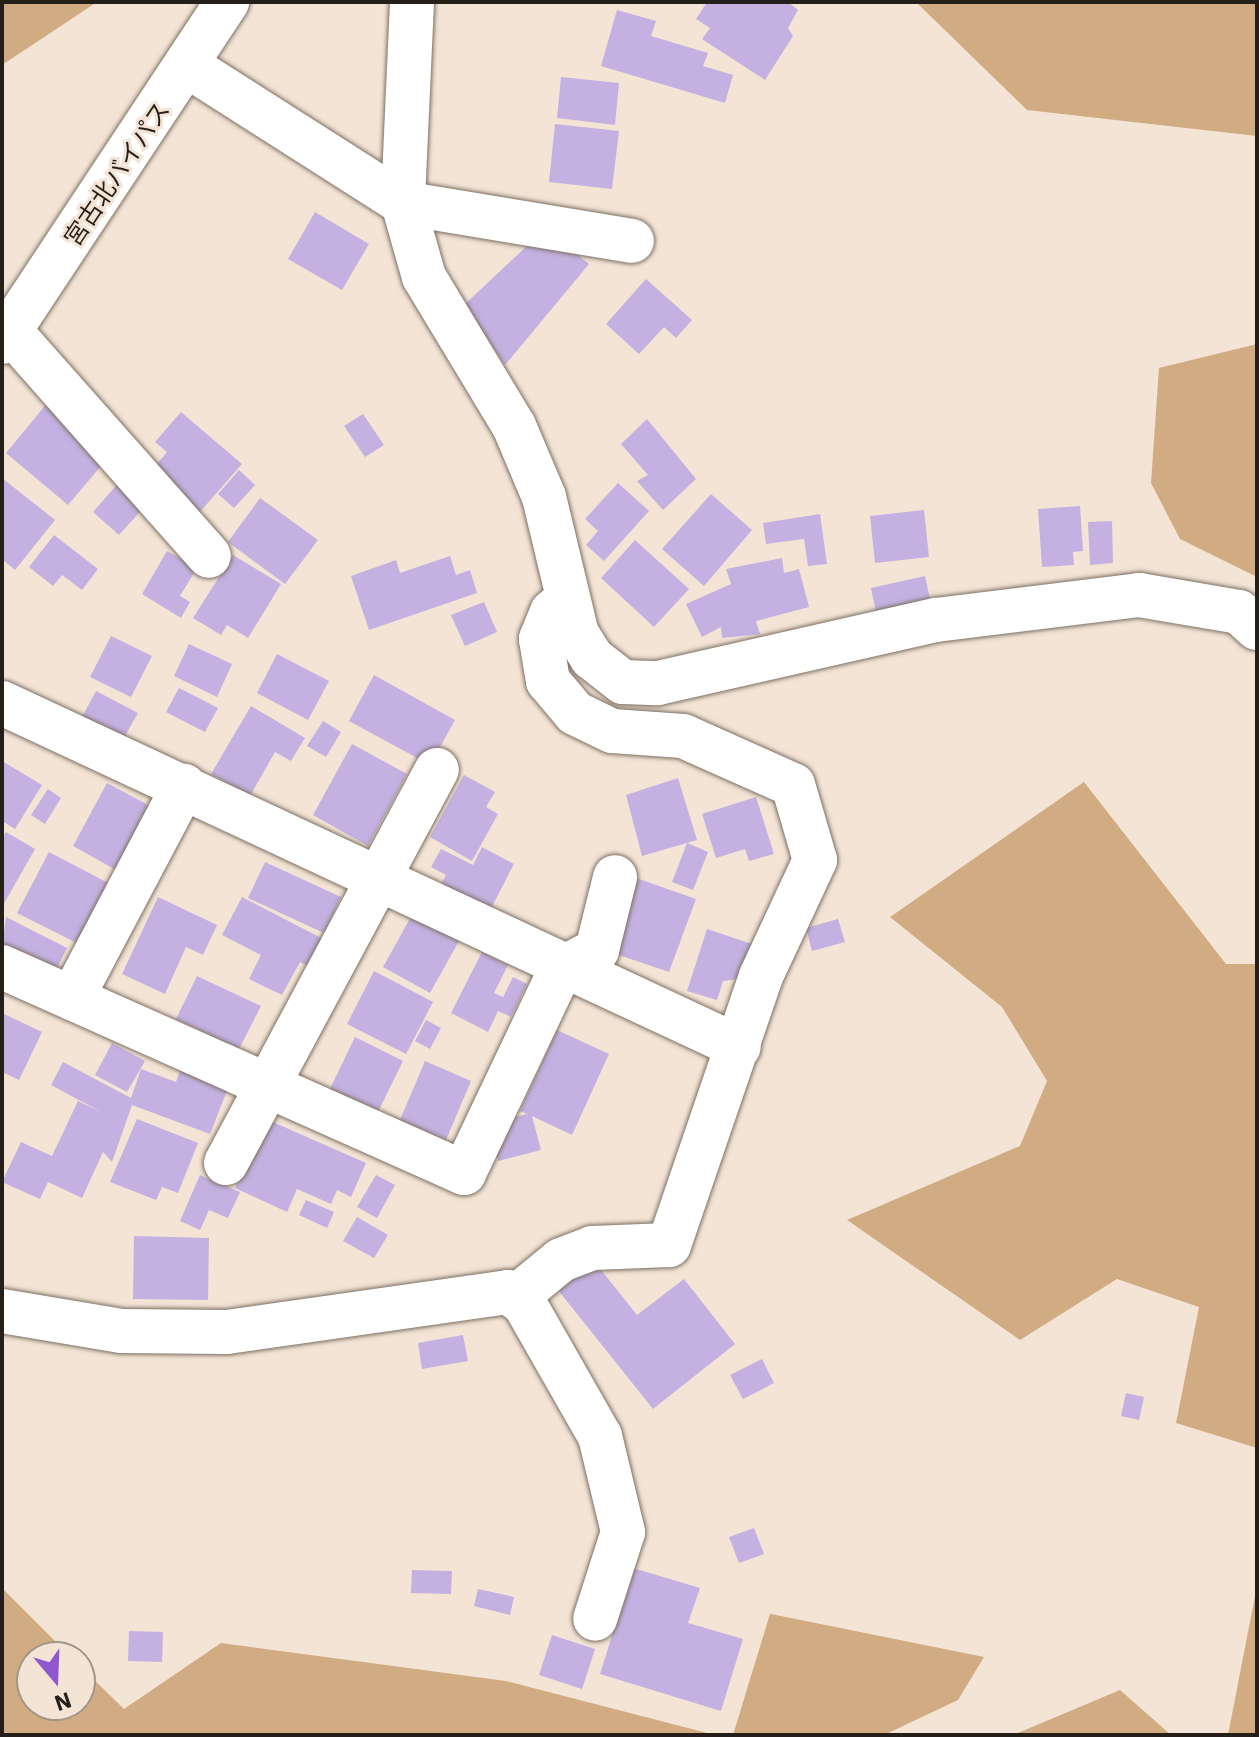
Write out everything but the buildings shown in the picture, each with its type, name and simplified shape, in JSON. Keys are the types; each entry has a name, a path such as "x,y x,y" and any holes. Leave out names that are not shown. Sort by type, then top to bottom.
{"main road":[{"name":"宮古北バイパス","path":"6,337 188,66 227,2"},
{"path":"412,2 403,203 424,277 514,426 544,497 568,598 592,658 623,682 658,683 936,620 1139,595 1239,612 1257,628"},
{"path":"188,66 403,203 632,241"},
{"path":"6,337 209,556"},
{"path":"2,1311 121,1331 227,1332 436,1299 516,1297 561,1260 592,1248 669,1245 761,976 815,860 793,785 683,736 612,731 575,713 548,681 541,639 552,612 568,598"},
{"path":"2,703 184,786 561,969 739,1047"},
{"path":"226,1163 374,879 437,770"},
{"path":"72,998 184,786"},
{"path":"2,967 266,1089 464,1173 561,969 597,950 615,877"},
{"path":"516,1297 600,1436 623,1532 595,1619"}],"shaded area":[{"path":"2,2 97,2 2,65"},
{"path":"916,2 1257,2 1257,136 1027,110"},
{"path":"1257,344 1257,577 1180,539 1151,483 1159,368"},
{"path":"1084,782 1226,964 1257,964 1257,1448 1176,1423 1199,1307 1117,1279 1020,1340 847,1220 1020,1146 1047,1081 1002,1007 890,917"},
{"path":"2,1588 55,1641 16,1641 16,1721 96,1721 96,1682 124,1709 221,1643 506,1681 715,1735 2,1735"},
{"path":"1257,1594 1257,1735 1228,1735 1255,1596"},
{"path":"770,1614 984,1657 958,1700 884,1735 733,1735"},
{"path":"1120,1690 1171,1735 1013,1735"}]}
